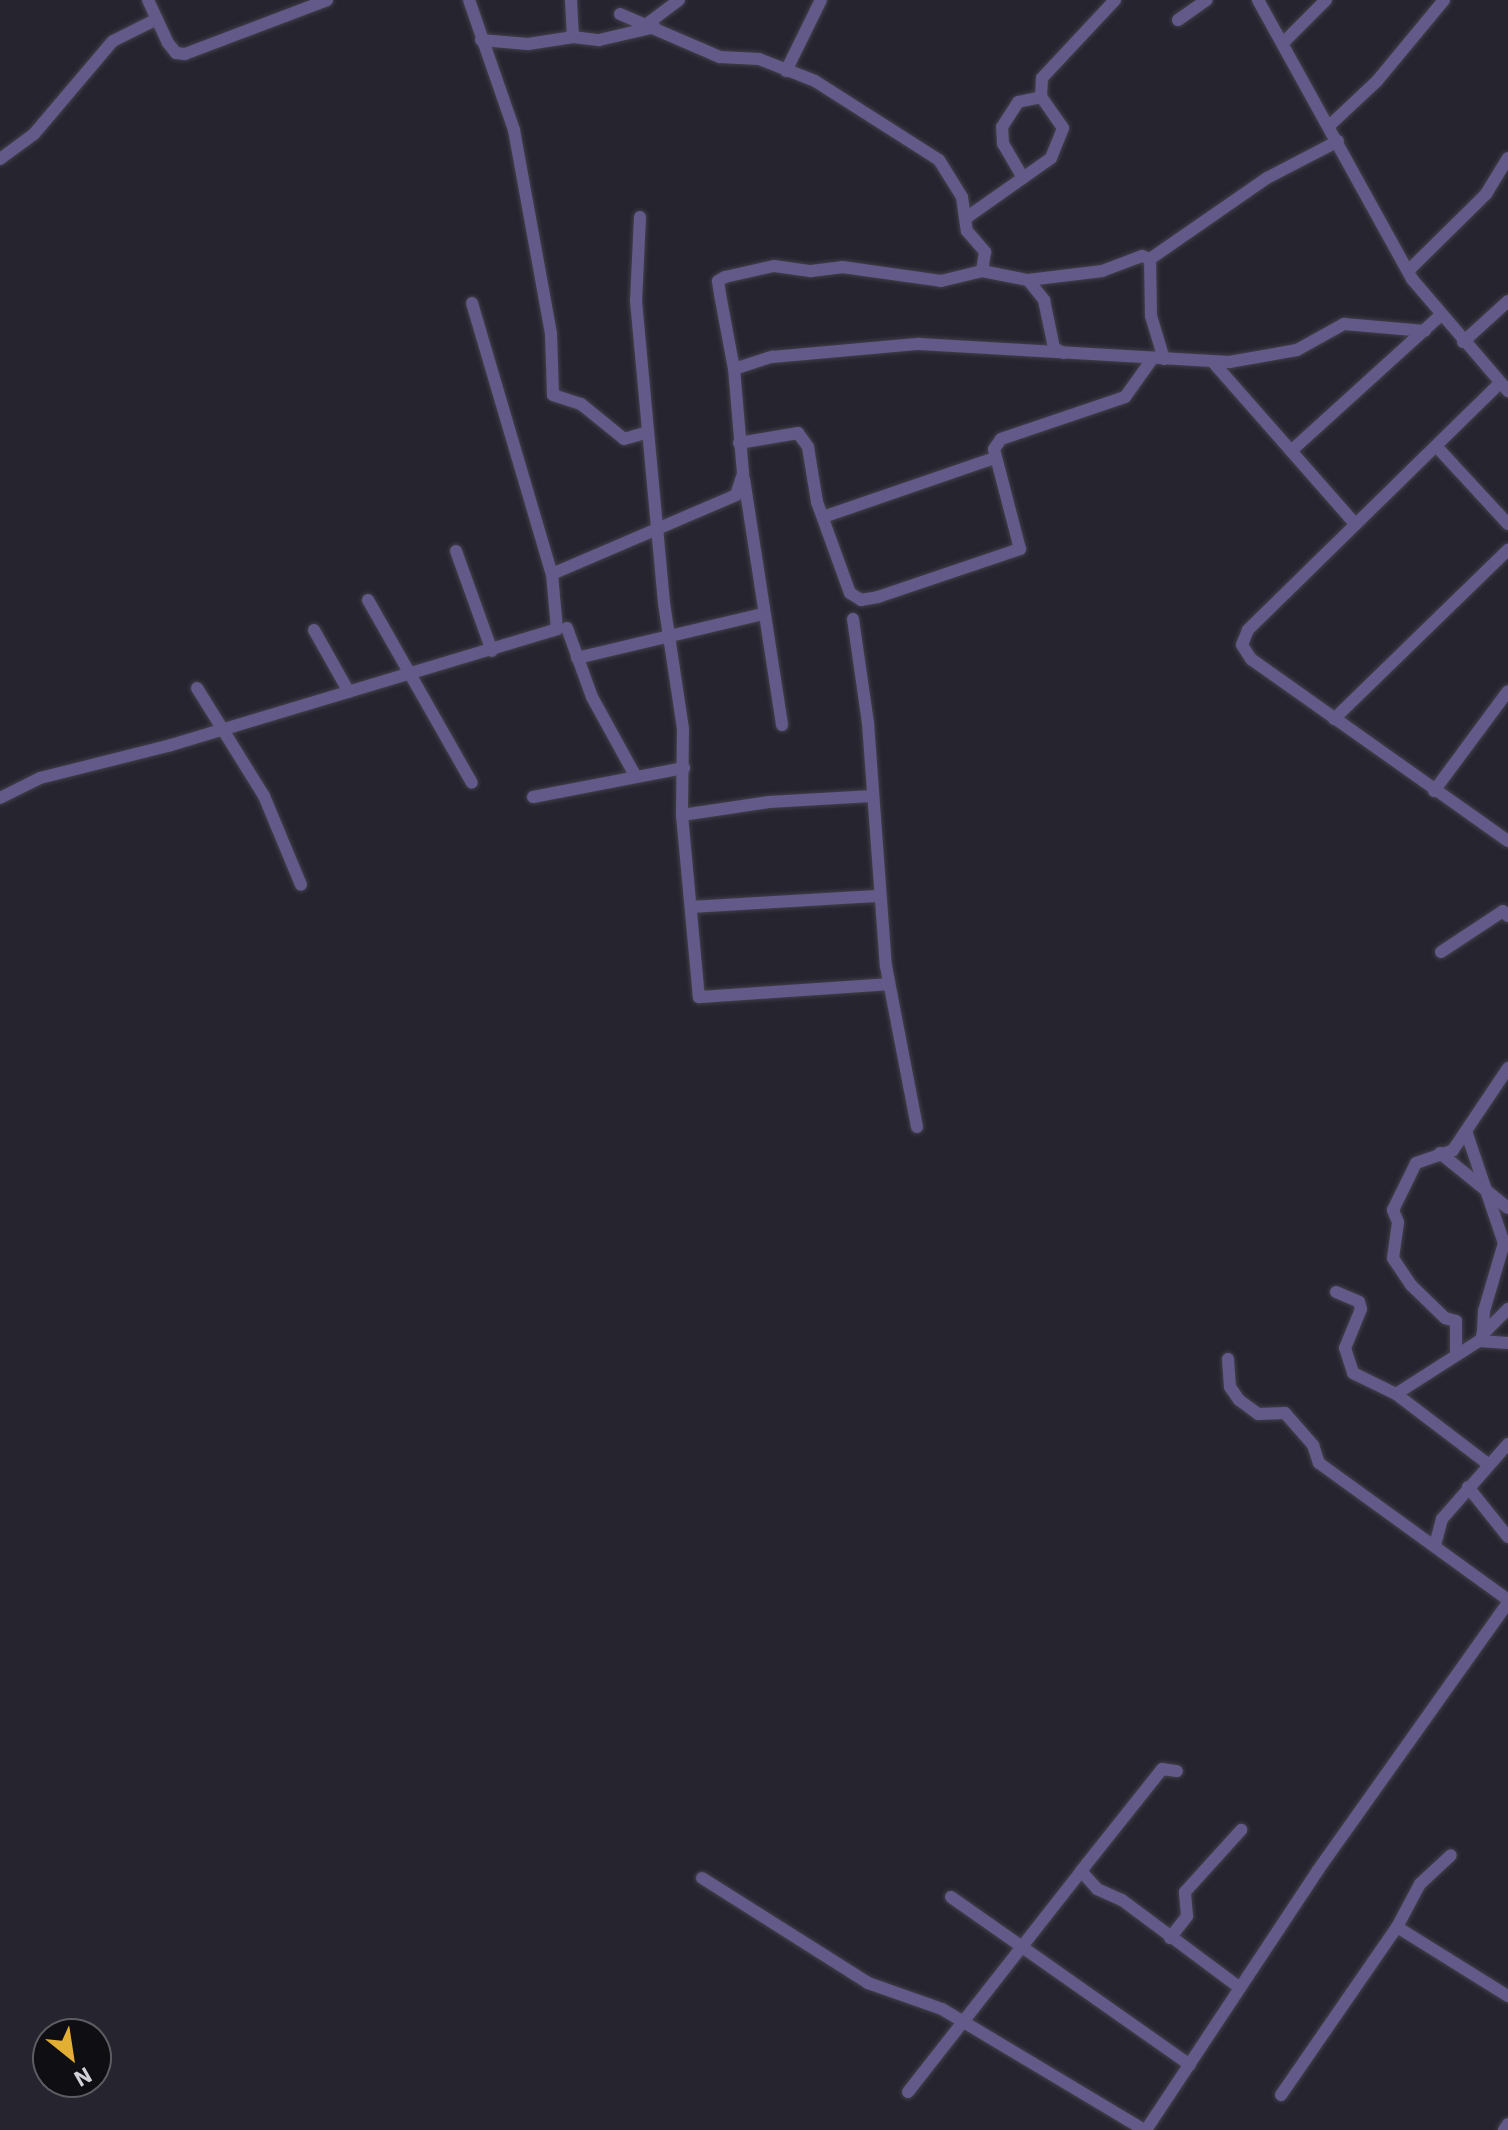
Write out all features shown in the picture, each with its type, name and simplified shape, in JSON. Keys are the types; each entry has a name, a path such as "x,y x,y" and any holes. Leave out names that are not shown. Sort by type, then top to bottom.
{"street":[{"path":"148,0 176,53 185,54 327,0"},
{"path":"469,0 514,130 551,334 553,395 581,404 624,439 648,432"},
{"path":"571,0 573,37"},
{"path":"481,40 528,44 573,37 627,37 651,25 679,0"},
{"path":"786,71 821,0"},
{"path":"966,218 1051,158 1063,128 1041,97 1038,87 1047,69 1115,0"},
{"path":"1178,20 1207,0"},
{"path":"1258,0 1408,271 1463,342 1504,387 1436,446 1355,524 1248,630 1242,645 1251,659 1508,841"},
{"path":"1283,43 1326,0"},
{"path":"1329,126 1377,81 1444,0"},
{"path":"620,14 720,57 759,59 815,81 939,160 962,197 967,231 985,252 982,271"},
{"path":"0,159 34,134 113,41 157,19"},
{"path":"1023,178 1003,144 1002,127 1018,102 1041,97"},
{"path":"1150,259 1267,178 1338,141"},
{"path":"1408,271 1486,194 1508,158"},
{"path":"640,217 635,273 668,636 683,729 682,815 699,997 889,984"},
{"path":"782,725 743,473 734,369 718,281 774,266 811,271 842,267 941,281 982,271 1028,280 1102,271 1142,256 1150,259"},
{"path":"1150,259 1151,316 1159,359"},
{"path":"1028,280 1044,300 1054,348 1064,353"},
{"path":"1463,342 1508,301"},
{"path":"0,798 40,778 225,729 557,629 552,574 472,303"},
{"path":"1291,451 1441,315"},
{"path":"734,369 772,357 864,346 919,344 1212,361 1297,350 1344,324 1425,331"},
{"path":"739,443 798,433 808,447 823,517 850,593 861,600 969,570 1020,549 1021,537 994,458 1001,439 1125,397 1159,359"},
{"path":"1212,361 1355,524"},
{"path":"1436,446 1508,524"},
{"path":"823,517 994,458"},
{"path":"552,574 659,525 736,495 743,473"},
{"path":"1334,719 1508,550"},
{"path":"456,551 492,651"},
{"path":"368,600 472,783"},
{"path":"577,658 763,614"},
{"path":"853,619 864,683 879,896 889,984 917,1127"},
{"path":"567,628 577,658 636,777"},
{"path":"314,630 349,692"},
{"path":"197,688 264,796 301,885"},
{"path":"1434,791 1508,691"},
{"path":"533,797 684,768"},
{"path":"682,815 769,802 872,796"},
{"path":"692,907 879,896"},
{"path":"1441,952 1503,911 1508,916"},
{"path":"1456,1355 1456,1321 1445,1318 1411,1285 1393,1258 1398,1222 1393,1210 1401,1203 1416,1163 1453,1150 1467,1134 1508,1068"},
{"path":"1467,1134 1480,1184 1501,1222 1504,1243 1484,1311 1481,1337"},
{"path":"1440,1153 1508,1208"},
{"path":"1336,1292 1359,1302 1361,1309 1345,1348 1353,1373 1396,1394 1488,1464"},
{"path":"1396,1394 1481,1337 1508,1309"},
{"path":"1481,1337 1508,1343"},
{"path":"702,1878 868,1983 929,2002 1145,2130 1240,1988 1502,1621 1508,1601 1319,1463 1313,1445 1285,1413 1258,1414 1239,1400 1230,1387 1228,1359"},
{"path":"1435,1545 1442,1519 1508,1444"},
{"path":"1468,1487 1508,1537"},
{"path":"908,2092 1019,1945 1162,1769 1177,1771"},
{"path":"1170,1938 1187,1916 1185,1892 1241,1830"},
{"path":"1281,2095 1397,1927 1420,1884 1451,1855"},
{"path":"1081,1871 1097,1889 1122,1900 1240,1988"},
{"path":"951,1897 1190,2065"},
{"path":"1397,1927 1508,1996"},
{"path":"1504,2130 1508,2124"}]}
